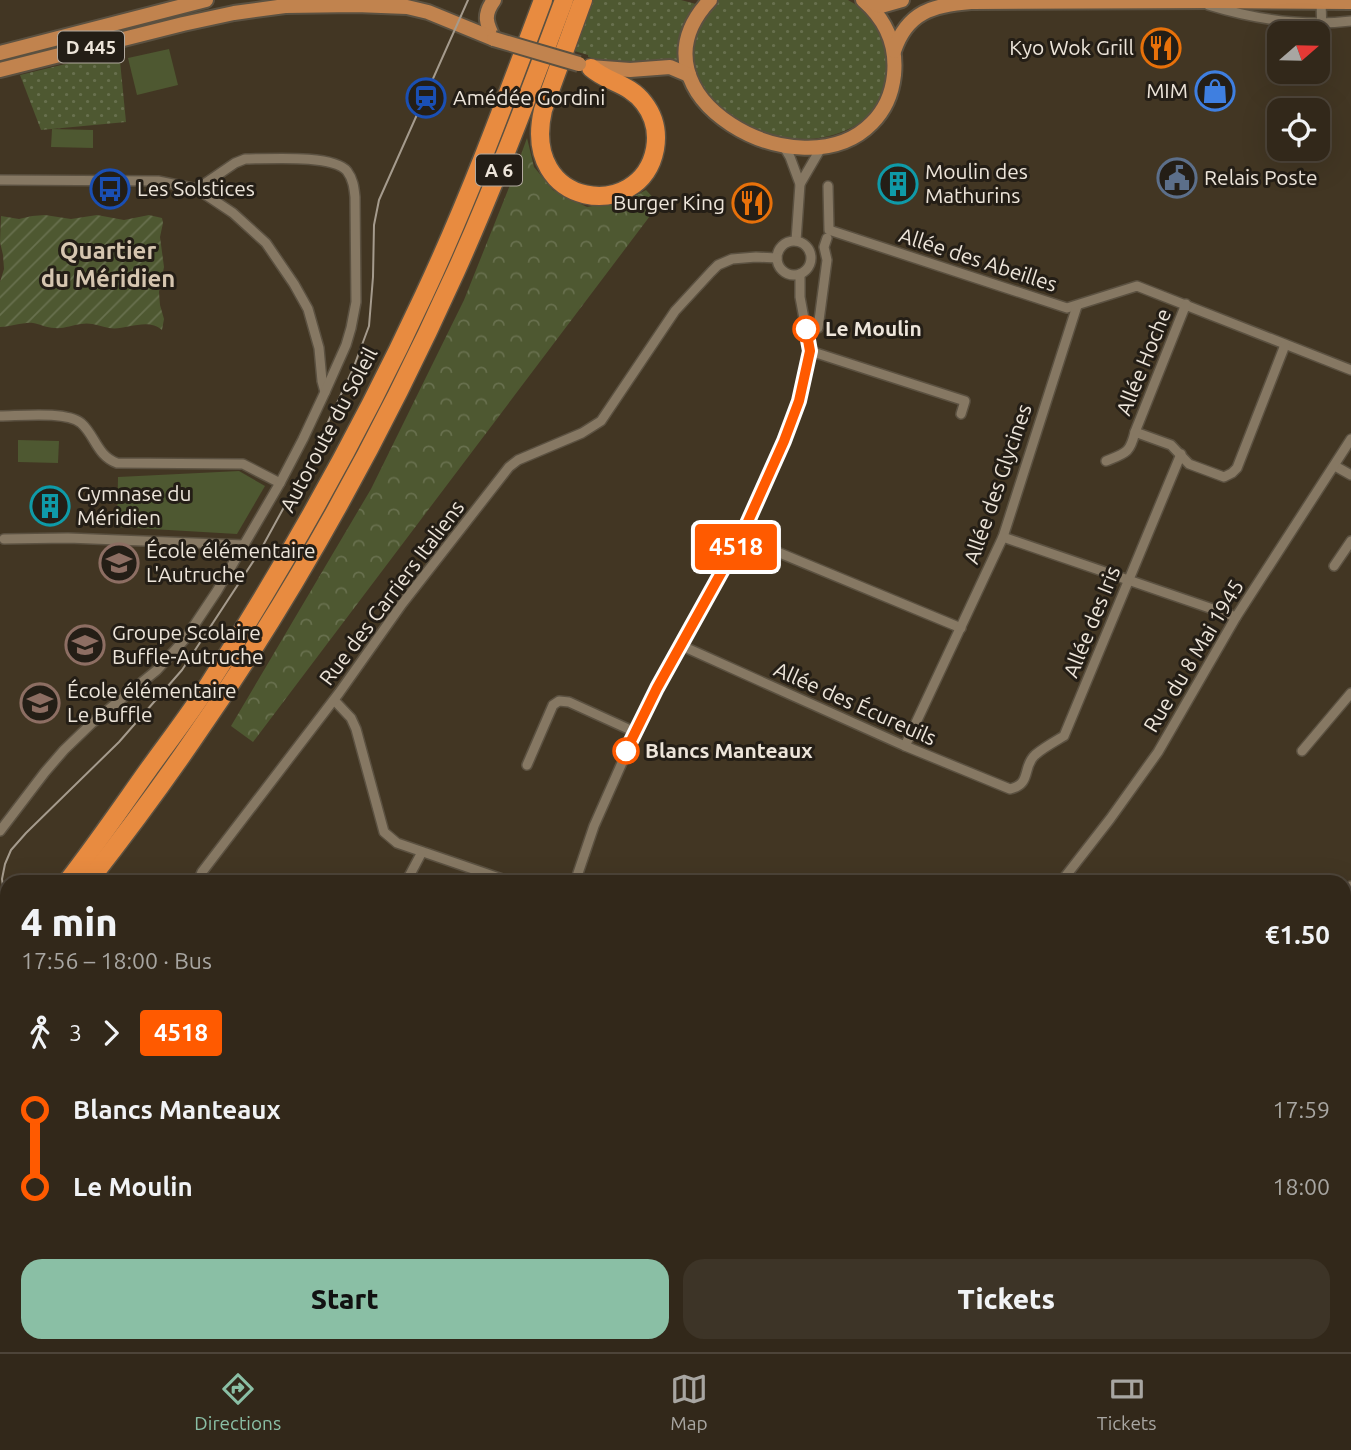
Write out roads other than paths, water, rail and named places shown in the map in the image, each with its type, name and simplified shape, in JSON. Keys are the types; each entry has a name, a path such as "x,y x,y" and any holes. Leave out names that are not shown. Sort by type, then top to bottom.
{"highway":[{"name":"Autoroute du Soleil","path":"72,875 208,686 281,568 352,441 443,253 482,162 543,0"},
{"name":"Autoroute du Soleil","path":"93,875 162,785 222,696 300,573 362,462 457,269 498,172 564,0"},
{"path":"583,0 543,110 540,141 545,162 560,182 577,192 601,195 622,190 640,178 652,159 656,133 651,114 639,96 625,85 600,76 585,66"}],"main road":[{"name":"D 445","path":"0,53 206,0"},
{"path":"494,0 489,7 486,23 494,39"},
{"path":"710,0 690,30 686,51 692,86 700,97 725,120 745,132 783,145 821,148 836,144 867,128 882,112 892,89 894,51 890,36 873,9 863,0"},
{"path":"863,0 881,6 902,0"},
{"path":"894,51 898,39 911,21 928,10 957,2 1351,2"},
{"name":"D 445","path":"0,70 183,24 258,9 356,5 407,7 428,12 494,39 585,66 630,70 670,67 689,75"}],"street":[{"path":"1193,1 1236,14 1286,21"},
{"path":"1293,21 1295,1"},
{"path":"1321,1 1322,21"},
{"path":"1330,23 1351,21"},
{"path":"783,145 800,184 796,241"},
{"path":"800,184 821,148"},
{"path":"0,831 64,750 92,723 157,670 185,639 217,591 279,483 303,439 346,345 356,302 355,197 353,180 347,171 340,165 318,160 245,159 197,190"},
{"path":"0,180 158,181 197,190 233,213 267,243 308,309 319,348 325,392"},
{"path":"806,331 818,328 827,260 824,247 828,234 828,186"},
{"name":"Allée des Abeilles","path":"828,234 1067,308 1137,286 1351,370"},
{"path":"796,241 806,246 811,256 809,267 795,275 781,268 778,252 785,243 796,241"},
{"name":"Rue des Carriers Italiens","path":"201,875 334,700 402,604 509,467 518,460 582,433 601,421 675,311 718,265 732,259 778,258"},
{"path":"577,875 594,826 648,704 741,537 799,401 810,351 800,297 800,274"},
{"name":"Allée Hoche","path":"1106,461 1126,453 1132,446 1135,432 1186,304"},
{"name":"Allée des Glycines","path":"905,746 1003,537 1077,306"},
{"name":"Allée Hoche","path":"1135,432 1171,445 1189,464 1224,477 1232,473 1237,468 1285,345"},
{"path":"810,351 964,401 961,414"},
{"path":"0,416 57,416 74,419 84,426 103,455 117,463 243,464 279,483"},
{"name":"Rue du 8 Mai 1945","path":"1066,875 1158,752 1236,617 1350,440"},
{"name":"Allée des Iris","path":"1018,788 1023,783 1033,757 1064,736 1181,454"},
{"path":"1335,466 1351,475"},
{"path":"741,537 961,628"},
{"path":"1003,537 1236,617"},
{"path":"4,539 68,538 244,545"},
{"path":"1334,566 1351,541"},
{"name":"Allée des Écureuils","path":"680,645 905,746 1010,789 1018,788"},
{"path":"1302,751 1351,693"},
{"path":"334,700 351,718 356,729 384,832 397,843 479,875"},
{"path":"527,765 553,705 559,701 569,702 635,732"},
{"path":"410,875 422,852"}],"tram line":[{"path":"3,875 11,850 119,742 182,670 260,551 312,456 353,369 369,326 374,225 379,200 468,0"}],"place":[{"name":"Kyo Wok Grill","path":"1161,48"},
{"name":"MIM","path":"1215,91"},
{"name":"Amédée Gordini","path":"426,98"},
{"name":"Relais Poste","path":"1177,178"},
{"name":"Moulin des Mathurins","path":"898,184"},
{"name":"Les Solstices","path":"110,189"},
{"name":"Burger King","path":"752,203"},
{"name":"Le Moulin","path":"806,329"},
{"name":"Gymnase du Méridien","path":"50,506"},
{"name":"École élémentaire L'Autruche","path":"119,563"},
{"name":"Groupe Scolaire Buffle-Autruche","path":"85,645"},
{"name":"École élémentaire Le Buffle","path":"40,703"},
{"name":"Blancs Manteaux","path":"626,751"}],"district":[{"name":"Quartier du Méridien","path":"108,265"}]}
